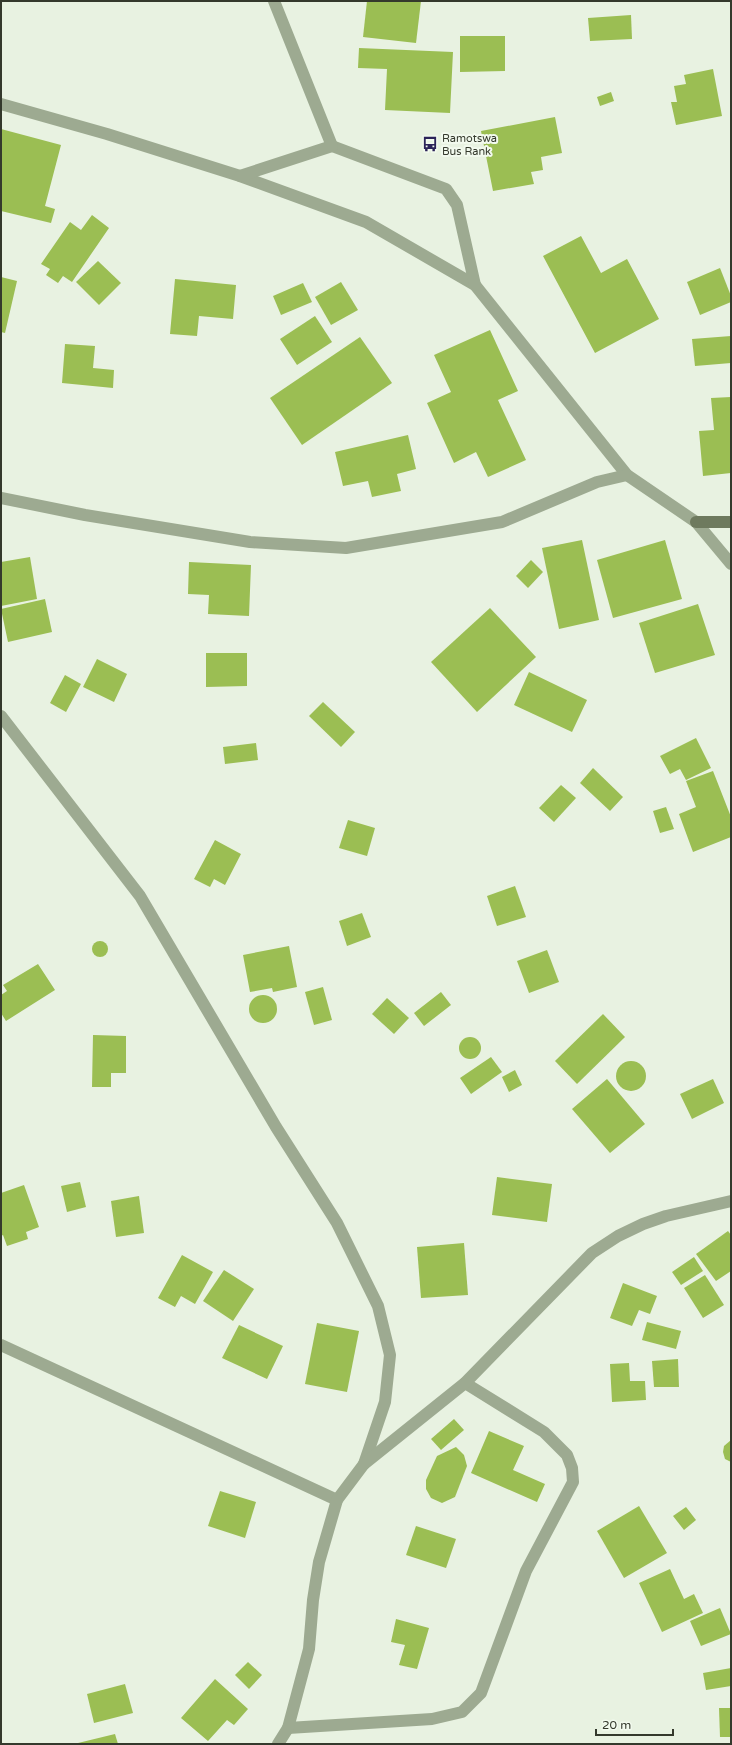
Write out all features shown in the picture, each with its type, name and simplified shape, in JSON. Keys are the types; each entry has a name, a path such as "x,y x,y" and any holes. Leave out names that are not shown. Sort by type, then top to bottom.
{"main road":[{"path":"696,522 731,522"}],"street":[{"path":"274,1 332,146"},
{"path":"1,104 107,134 240,176 366,222 475,285 627,475 696,522 731,564"},
{"path":"240,176 332,146 446,189 457,206 475,285"},
{"path":"1,498 85,515 250,542 346,548 502,522 597,482 627,475"},
{"path":"1,716 140,896 276,1127 337,1223 378,1306 390,1354 385,1402 364,1464"},
{"path":"278,1744 288,1728 308,1649 319,1562 337,1500 364,1464 465,1383 592,1253 618,1236 643,1224 666,1216 731,1201"},
{"path":"1,1345 337,1500"},
{"path":"288,1728 432,1719 462,1712 481,1693 526,1571 573,1482 572,1468 567,1455 544,1432 465,1383"}],"building":[{"path":"367,1 421,1 416,43 363,37"},
{"path":"631,15 632,39 590,41 588,18"},
{"path":"460,36 505,36 505,71 460,72"},
{"path":"359,48 453,52 450,113 385,110 387,69 358,68"},
{"path":"713,69 722,116 676,125 671,102 677,102 674,86 686,84 684,75"},
{"path":"611,92 614,101 600,106 597,97"},
{"path":"555,117 562,153 541,157 543,170 531,172 534,184 493,191 481,131"},
{"path":"1,129 61,145 45,206 55,209 51,223 1,211"},
{"path":"92,215 109,228 72,282 63,276 58,283 46,275 50,269 41,264 70,222 81,230"},
{"path":"581,236 601,273 627,259 659,319 595,353 543,256"},
{"path":"98,261 121,283 99,305 76,282"},
{"path":"720,268 731,296 731,302 700,315 687,282"},
{"path":"1,277 17,281 5,333 1,332"},
{"path":"175,279 236,285 233,319 199,316 197,336 170,334"},
{"path":"341,282 358,310 331,325 315,297"},
{"path":"303,283 312,302 281,315 273,296"},
{"path":"315,316 332,342 297,365 280,339"},
{"path":"490,330 518,391 498,400 526,460 488,477 476,452 454,463 427,403 451,392 434,355"},
{"path":"731,336 731,363 695,366 692,339"},
{"path":"360,337 392,383 302,445 270,398"},
{"path":"65,344 95,346 93,368 114,370 113,388 62,383"},
{"path":"731,397 731,473 703,476 699,431 714,430 711,398"},
{"path":"408,435 416,469 397,474 401,491 372,497 368,481 343,486 335,452"},
{"path":"582,540 599,620 559,629 542,548"},
{"path":"665,540 682,599 613,618 597,560"},
{"path":"30,557 37,599 1,606 1,562"},
{"path":"531,560 543,572 528,588 516,576"},
{"path":"189,562 251,565 249,616 208,614 209,595 188,594"},
{"path":"45,599 52,632 8,642 1,609"},
{"path":"698,604 715,655 655,673 639,623"},
{"path":"490,608 536,657 477,712 431,662"},
{"path":"206,653 247,653 247,686 206,687"},
{"path":"97,659 127,674 114,702 83,687"},
{"path":"529,672 587,700 572,732 514,705"},
{"path":"65,675 81,684 66,712 50,703"},
{"path":"323,702 355,732 341,747 309,716"},
{"path":"696,738 711,768 686,780 680,769 670,774 660,756"},
{"path":"256,743 258,760 225,764 223,747"},
{"path":"593,768 623,797 610,811 580,783"},
{"path":"713,771 731,817 731,837 693,852 679,814 696,807 686,781"},
{"path":"561,785 576,798 554,822 539,808"},
{"path":"666,807 674,829 660,833 653,811"},
{"path":"348,820 375,828 367,856 339,848"},
{"path":"215,840 241,854 225,885 214,879 210,887 194,879"},
{"path":"515,886 526,917 497,926 487,896"},
{"path":"362,913 371,937 347,946 339,921"},
{"path":"97,941 103,941 108,946 106,955 103,957 97,957 92,952 92,946"},
{"path":"289,946 297,987 273,992 272,988 250,992 243,955"},
{"path":"547,950 559,982 529,993 517,961"},
{"path":"38,964 55,990 6,1021 1,1013 1,995 7,991 3,985"},
{"path":"323,987 332,1020 314,1025 305,992"},
{"path":"441,992 451,1005 424,1026 414,1013"},
{"path":"263,995 273,999 277,1009 273,1019 263,1023 253,1019 249,1009 253,999"},
{"path":"387,998 409,1018 394,1034 372,1014"},
{"path":"603,1014 625,1037 577,1084 555,1061"},
{"path":"93,1035 126,1036 126,1073 111,1073 111,1087 92,1087"},
{"path":"470,1037 478,1040 481,1048 478,1056 470,1059 462,1056 459,1048 462,1040"},
{"path":"491,1057 502,1072 471,1094 460,1078"},
{"path":"631,1061 642,1065 646,1076 642,1087 631,1091 620,1087 616,1076 620,1065"},
{"path":"515,1070 522,1085 509,1092 502,1077"},
{"path":"607,1079 645,1124 610,1153 572,1109"},
{"path":"713,1079 724,1103 692,1119 680,1094"},
{"path":"497,1177 552,1184 547,1222 492,1215"},
{"path":"80,1182 86,1207 67,1212 61,1186"},
{"path":"24,1185 39,1227 26,1232 28,1239 7,1246 3,1235 1,1236 1,1193"},
{"path":"139,1196 144,1233 116,1237 111,1201"},
{"path":"728,1231 731,1235 731,1271 716,1281 696,1254"},
{"path":"464,1243 468,1295 421,1298 417,1247"},
{"path":"182,1255 213,1272 195,1304 181,1296 175,1307 158,1298"},
{"path":"694,1257 703,1271 681,1285 672,1272"},
{"path":"224,1270 254,1289 233,1321 203,1301"},
{"path":"705,1275 724,1305 703,1318 684,1288"},
{"path":"623,1283 657,1296 650,1314 639,1310 632,1326 610,1318"},
{"path":"647,1322 681,1331 676,1349 642,1340"},
{"path":"317,1323 359,1331 347,1392 305,1384"},
{"path":"239,1325 283,1346 267,1379 222,1358"},
{"path":"678,1359 679,1387 654,1387 652,1361"},
{"path":"629,1363 630,1381 645,1381 646,1400 612,1402 610,1364"},
{"path":"454,1419 464,1430 441,1450 431,1439"},
{"path":"489,1431 524,1446 513,1470 545,1484 537,1502 471,1473"},
{"path":"731,1440 731,1462 725,1459 723,1452 724,1446"},
{"path":"456,1447 464,1455 467,1466 455,1497 442,1503 431,1498 426,1489 426,1480 437,1456"},
{"path":"220,1491 256,1502 245,1538 208,1526"},
{"path":"639,1506 667,1553 624,1578 597,1531"},
{"path":"686,1507 696,1520 684,1530 673,1516"},
{"path":"416,1526 456,1539 446,1568 406,1555"},
{"path":"670,1569 684,1599 694,1594 703,1613 662,1632 639,1583"},
{"path":"720,1608 731,1634 701,1646 690,1621"},
{"path":"396,1619 429,1628 417,1669 399,1665 405,1645 391,1642"},
{"path":"248,1662 262,1675 249,1689 235,1675"},
{"path":"731,1668 731,1686 706,1690 703,1673"},
{"path":"215,1679 248,1709 234,1725 227,1720 208,1741 181,1718"},
{"path":"125,1684 133,1713 94,1723 87,1694"},
{"path":"719,1708 731,1708 731,1737 720,1737"},
{"path":"115,1734 118,1744 78,1744 78,1743"}],"place":[{"name":"Ramotswa Bus Rank","path":"430,144"}]}
